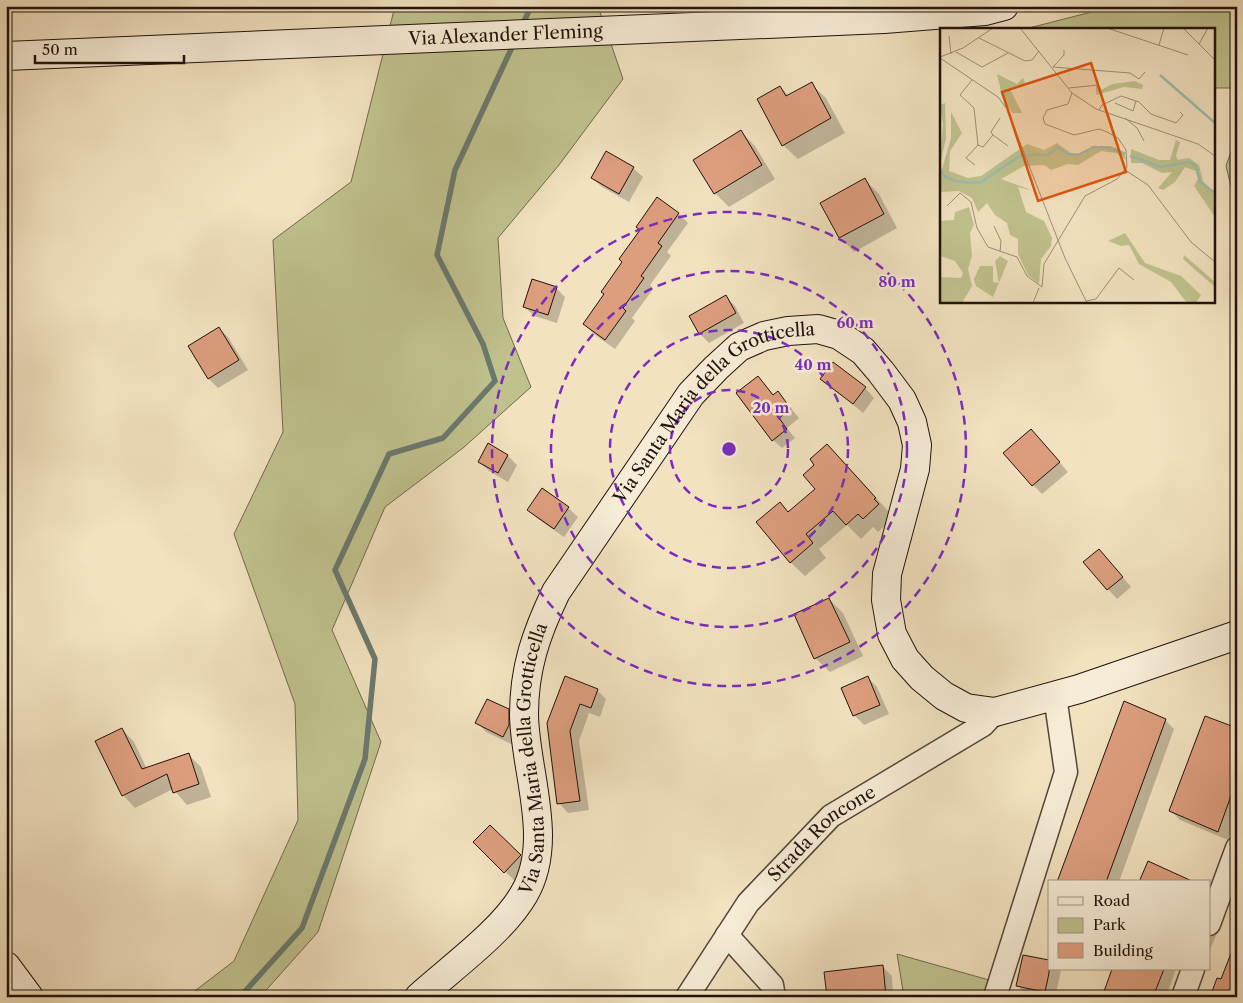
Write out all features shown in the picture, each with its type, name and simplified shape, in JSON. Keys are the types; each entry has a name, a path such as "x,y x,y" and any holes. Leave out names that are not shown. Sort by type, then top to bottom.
{"street":[{"name":"Via Alexander Fleming","path":"6,56 884,19 984,10 1004,6"},
{"name":"Via Santa Maria della Grotticella","path":"419,997 483,941 508,915 524,894 536,865 538,832 524,716 526,673 539,628 556,592 691,394 738,347 764,336 788,331 818,329 839,335 863,351 902,400 912,422 917,445 916,469 887,574 886,600 892,634 905,659 922,678 944,696 966,708 995,712 1055,696 1237,635"},
{"path":"995,997 1066,772 1055,696"},
{"name":"Strada Roncone","path":"686,997 748,903 831,816 983,726 995,712"},
{"path":"1210,921 1237,848"},
{"path":"727,935 772,985 774,997"},
{"path":"6,966 29,997"},
{"path":"1183,997 1193,970"}],"green space":[{"path":"395,6 598,6 623,79 559,165 498,238 503,318 531,387 463,448 385,507 332,630 381,742 318,932 260,997 187,997 234,961 298,820 295,704 234,534 283,432 273,240 351,182"},
{"path":"1115,6 1237,6 1237,88 1216,88 1216,28 1029,28"},
{"path":"1237,135 1237,211 1226,166"},
{"path":"897,954 989,980 983,997 904,997"}],"building":[{"path":"812,82 831,118 782,146 757,99 780,86 786,96"},
{"path":"741,130 762,165 714,194 693,160"},
{"path":"606,151 634,167 619,194 591,178"},
{"path":"865,178 884,214 839,238 820,203"},
{"path":"657,197 679,213 658,243 662,246 641,276 644,278 623,308 626,311 605,340 583,324 604,294 601,292 622,262 619,259 640,230 636,227"},
{"path":"532,279 557,287 548,315 523,307"},
{"path":"726,295 736,313 699,334 689,316"},
{"path":"219,327 239,360 208,379 188,346"},
{"path":"833,362 866,387 853,404 820,379"},
{"path":"758,376 773,395 778,391 791,409 779,418 787,429 772,441 736,393"},
{"path":"1031,429 1060,462 1032,486 1003,453"},
{"path":"488,443 508,455 498,473 478,462"},
{"path":"827,444 876,498 874,499 879,504 863,519 858,514 846,525 833,511 806,534 813,543 790,563 756,522 780,502 788,512 815,489 803,475 814,465 810,459"},
{"path":"542,488 569,507 554,529 527,510"},
{"path":"1099,549 1123,577 1107,590 1083,562"},
{"path":"829,598 850,642 814,659 794,614"},
{"path":"565,676 598,689 591,708 580,704 570,731 580,801 557,804 547,723"},
{"path":"868,676 880,705 853,716 841,688"},
{"path":"487,699 509,709 509,725 503,737 475,723"},
{"path":"1124,701 1166,719 1107,880 1058,880"},
{"path":"1205,716 1237,728 1237,779 1218,832 1169,811"},
{"path":"122,728 142,769 189,753 199,784 173,793 167,774 122,796 95,741"},
{"path":"490,825 521,855 504,873 473,842"},
{"path":"1148,861 1190,880 1140,880"},
{"path":"1235,943 1237,943 1237,997 1210,997 1217,978 1221,979"},
{"path":"1023,955 1048,960 1049,973 1045,992 1016,986"},
{"path":"883,965 886,997 827,997 824,972"},
{"path":"1112,970 1164,970 1153,997 1102,997"}],"waterway":[{"path":"522,26 531,6"},
{"path":"240,997 302,928 365,759 375,659 335,570 389,454 443,438 495,381 483,344 437,255 455,170 514,43"}]}
